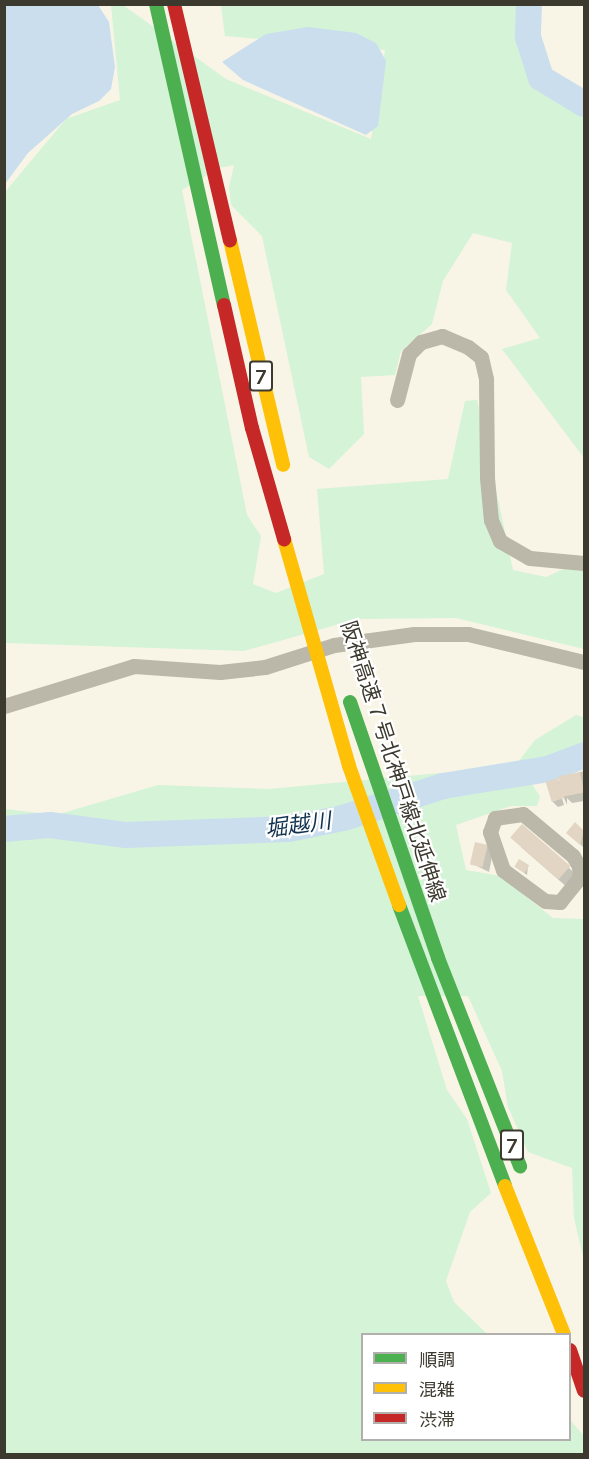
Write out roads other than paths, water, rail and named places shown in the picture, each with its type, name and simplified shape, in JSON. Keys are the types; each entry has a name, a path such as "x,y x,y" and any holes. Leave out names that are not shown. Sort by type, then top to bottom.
{"highway":[{"name":"7","path":"148,4 171,85"},
{"name":"7","path":"156,4 171,85"},
{"name":"7","path":"176,4 285,476"},
{"name":"阪神高速７号北神戸線北延伸線","path":"171,85 252,428 294,581 349,766 419,964 563,1333"},
{"name":"阪神高速７号北神戸線北延伸線","path":"329,634 336,657"},
{"name":"阪神高速７号北神戸線北延伸線","path":"347,691 438,958 524,1177"},
{"path":"571,1353 585,1391"}],"street":[{"path":"397,400 409,354 421,342 442,336 468,346 481,357 486,379 487,478 491,520 500,541 530,558 585,564"},
{"path":"4,706 134,666 220,672 265,667 333,645 414,634 468,634 585,662"},
{"path":"509,815 530,818 573,856 582,878 560,902 545,901 529,890 503,870 490,832 495,818 509,815"}],"water":[{"path":"5,4 98,5 109,22 115,67 111,89 99,101 72,114 28,153 5,184"},
{"path":"308,27 356,33 376,43 386,61 378,126 366,135 243,80 222,62 266,34"}],"waterway":[{"path":"529,4 528,37 541,78 584,104"},
{"name":"堀越川","path":"4,829 50,825 126,835 289,829 343,818 443,786 548,769 584,755"}]}
